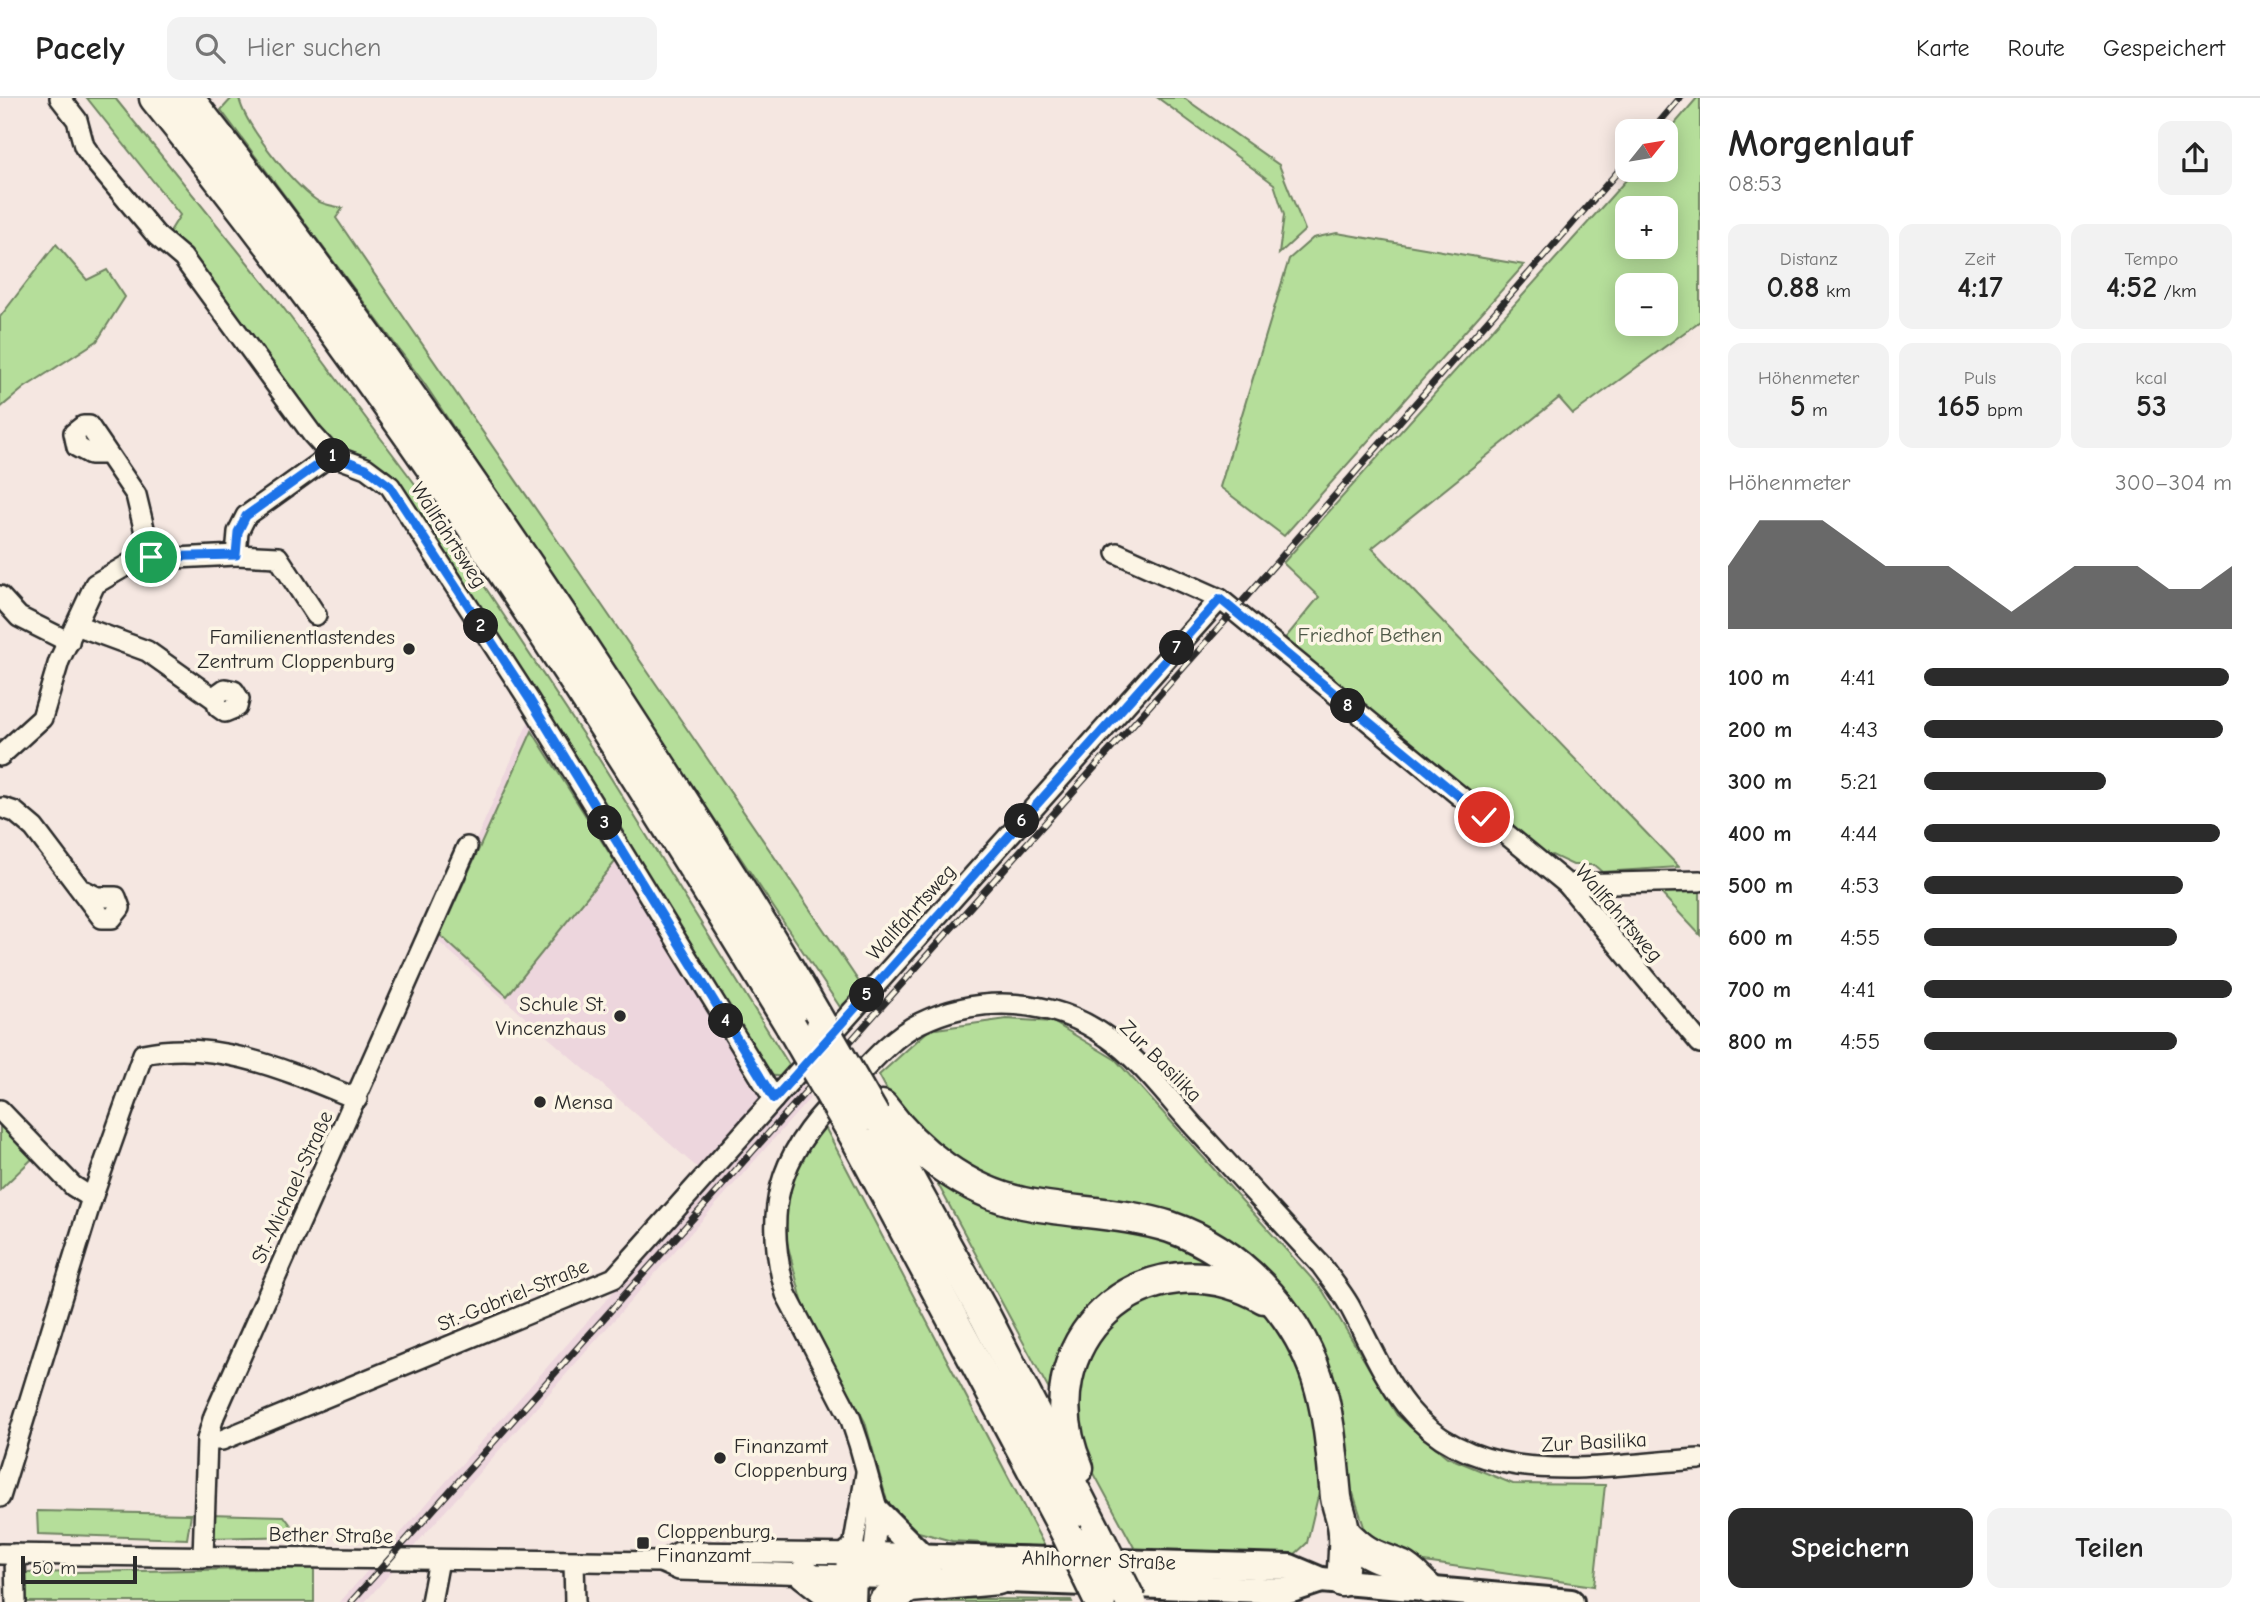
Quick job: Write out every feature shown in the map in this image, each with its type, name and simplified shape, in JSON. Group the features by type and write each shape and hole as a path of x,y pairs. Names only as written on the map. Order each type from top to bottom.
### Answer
{"highway":[{"path":"155,98 300,284 540,624 678,840 808,1020"},
{"path":"188,98 407,388 554,602 871,1120 985,1315 1099,1532"},
{"path":"871,1120 912,1142 947,1170 985,1190 1022,1203 1126,1217 1178,1231 1225,1254 1250,1273 1304,1347 1318,1378 1332,1442 1336,1501 1331,1581"},
{"path":"871,1120 1100,1602"},
{"path":"1131,1602 1099,1532 1066,1432 1065,1387 1072,1360 1096,1320 1122,1296 1141,1285 1190,1277 1231,1283 1276,1306"},
{"path":"1331,1581 1344,1532 1336,1501"},
{"path":"1344,1532 1364,1551 1381,1561 1403,1567 1427,1588"},
{"path":"805,1574 858,1581"},
{"path":"884,1602 910,1587 998,1580"}],"main road":[{"path":"878,1512 922,1555"},
{"name":"Ahlhorner Straße","path":"858,1581 922,1555 1290,1567 1331,1581 1571,1602"},
{"name":"Ahlhorner Straße","path":"858,1581 998,1580 1288,1591 1331,1581"}],"street":[{"path":"60,98 77,120 84,146 96,163 157,236 183,258 331,455 246,516 238,532 236,555"},
{"path":"106,454 136,495 151,557"},
{"name":"Wallfahrtsweg","path":"331,455 366,468 390,486 530,700 774,1099 1220,599 1567,884 1700,1043"},
{"path":"1117,553 1220,599"},
{"path":"0,755 42,718 95,584 136,560 151,557 236,555 278,557 316,614"},
{"path":"0,596 19,617 74,634 147,651 216,700"},
{"path":"1,809 15,812 34,828 85,891"},
{"name":"St.-Michael-Straße","path":"203,1557 208,1440 220,1404 467,847"},
{"path":"1567,884 1700,881"},
{"name":"Zur Basilika","path":"858,1581 878,1512 850,1417 786,1294 777,1244 779,1186 787,1162 803,1135 890,1046 918,1023 956,1009 986,1003 1028,1005 1056,1011 1107,1037 1321,1265 1347,1301 1407,1407 1450,1441 1491,1461 1526,1467 1564,1468 1700,1459"},
{"path":"0,1497 92,1198 143,1054 172,1048 242,1057 357,1099"},
{"name":"St.-Gabriel-Straße","path":"208,1440 222,1440 614,1278 774,1099"},
{"path":"0,1110 73,1186 92,1198"},
{"name":"Zur Basilika","path":"858,1581 866,1472"},
{"name":"Bether Straße","path":"661,1562 679,1552 858,1581"},
{"path":"7,1554 16,1602"},
{"name":"Bether Straße","path":"7,1554 661,1562 679,1570 805,1574"},
{"path":"431,1602 439,1560"},
{"path":"574,1563 575,1602"}],"shaded area":[{"name":"Schule St. Vincenzhaus","path":"530,718 765,1095 700,1170 433,937"},
{"path":"800,1080 810,1098 365,1602 340,1602"}],"green space":[{"path":"87,98 115,98 276,298 430,504 599,759 791,1068 784,1077 768,1075 386,473 326,437 169,233 180,215"},
{"path":"232,98 239,98 260,138 306,192 319,202 343,208 336,218 863,988 840,1007 424,383 221,110"},
{"path":"1158,98 1184,98 1279,165 1305,230 1279,254 1284,215 1274,184"},
{"name":"Friedhof Bethen","path":"1697,98 1700,98 1700,321 1573,414 1559,398 1372,548 1679,867 1602,872 1594,865 1573,865 1552,855 1547,857 1282,642 1319,597 1283,563 1624,182 1678,182 1678,120"},
{"path":"1337,233 1524,265 1284,536 1220,487 1289,259 1313,238"},
{"path":"56,244 87,280 107,270 125,297 97,341 24,388 0,408 0,317"},
{"path":"532,731 615,862 507,996 440,935"},
{"path":"1700,887 1700,935 1658,890"},
{"path":"1007,1019 1053,1022 1116,1060 1323,1291 1397,1415 1447,1457 1513,1484 1605,1485 1594,1586 1389,1557 1367,1536 1353,1493 1319,1492 1307,1543 1292,1557 1137,1553 879,1075 929,1030"},
{"path":"0,1124 33,1158 0,1190"},
{"path":"825,1127 1045,1547 952,1541 911,1530 888,1505 865,1422 805,1312 785,1235 789,1183 806,1148"},
{"path":"37,1511 191,1514 187,1539 38,1534"},
{"path":"209,1514 284,1516 299,1536 208,1538"},
{"path":"314,1568 314,1602 26,1602 23,1573"},
{"path":"916,1598 1071,1600 1072,1602 910,1602"}],"railway":[{"path":"1662,119 1680,98"},
{"path":"351,1602 1234,611 1615,175"}],"place":[{"name":"Familienentlastendes Zentrum Cloppenburg","path":"409,649"},
{"name":"Schule St. Vincenzhaus","path":"620,1016"},
{"name":"Mensa","path":"540,1102"},
{"name":"Finanzamt Cloppenburg","path":"720,1458"},
{"name":"Cloppenburg, Finanzamt","path":"643,1543"}],"route":[{"path":"151,557 236,555 238,532 246,516 331,455 366,468 390,486 530,700 774,1099 1220,599 1484,817"}]}
